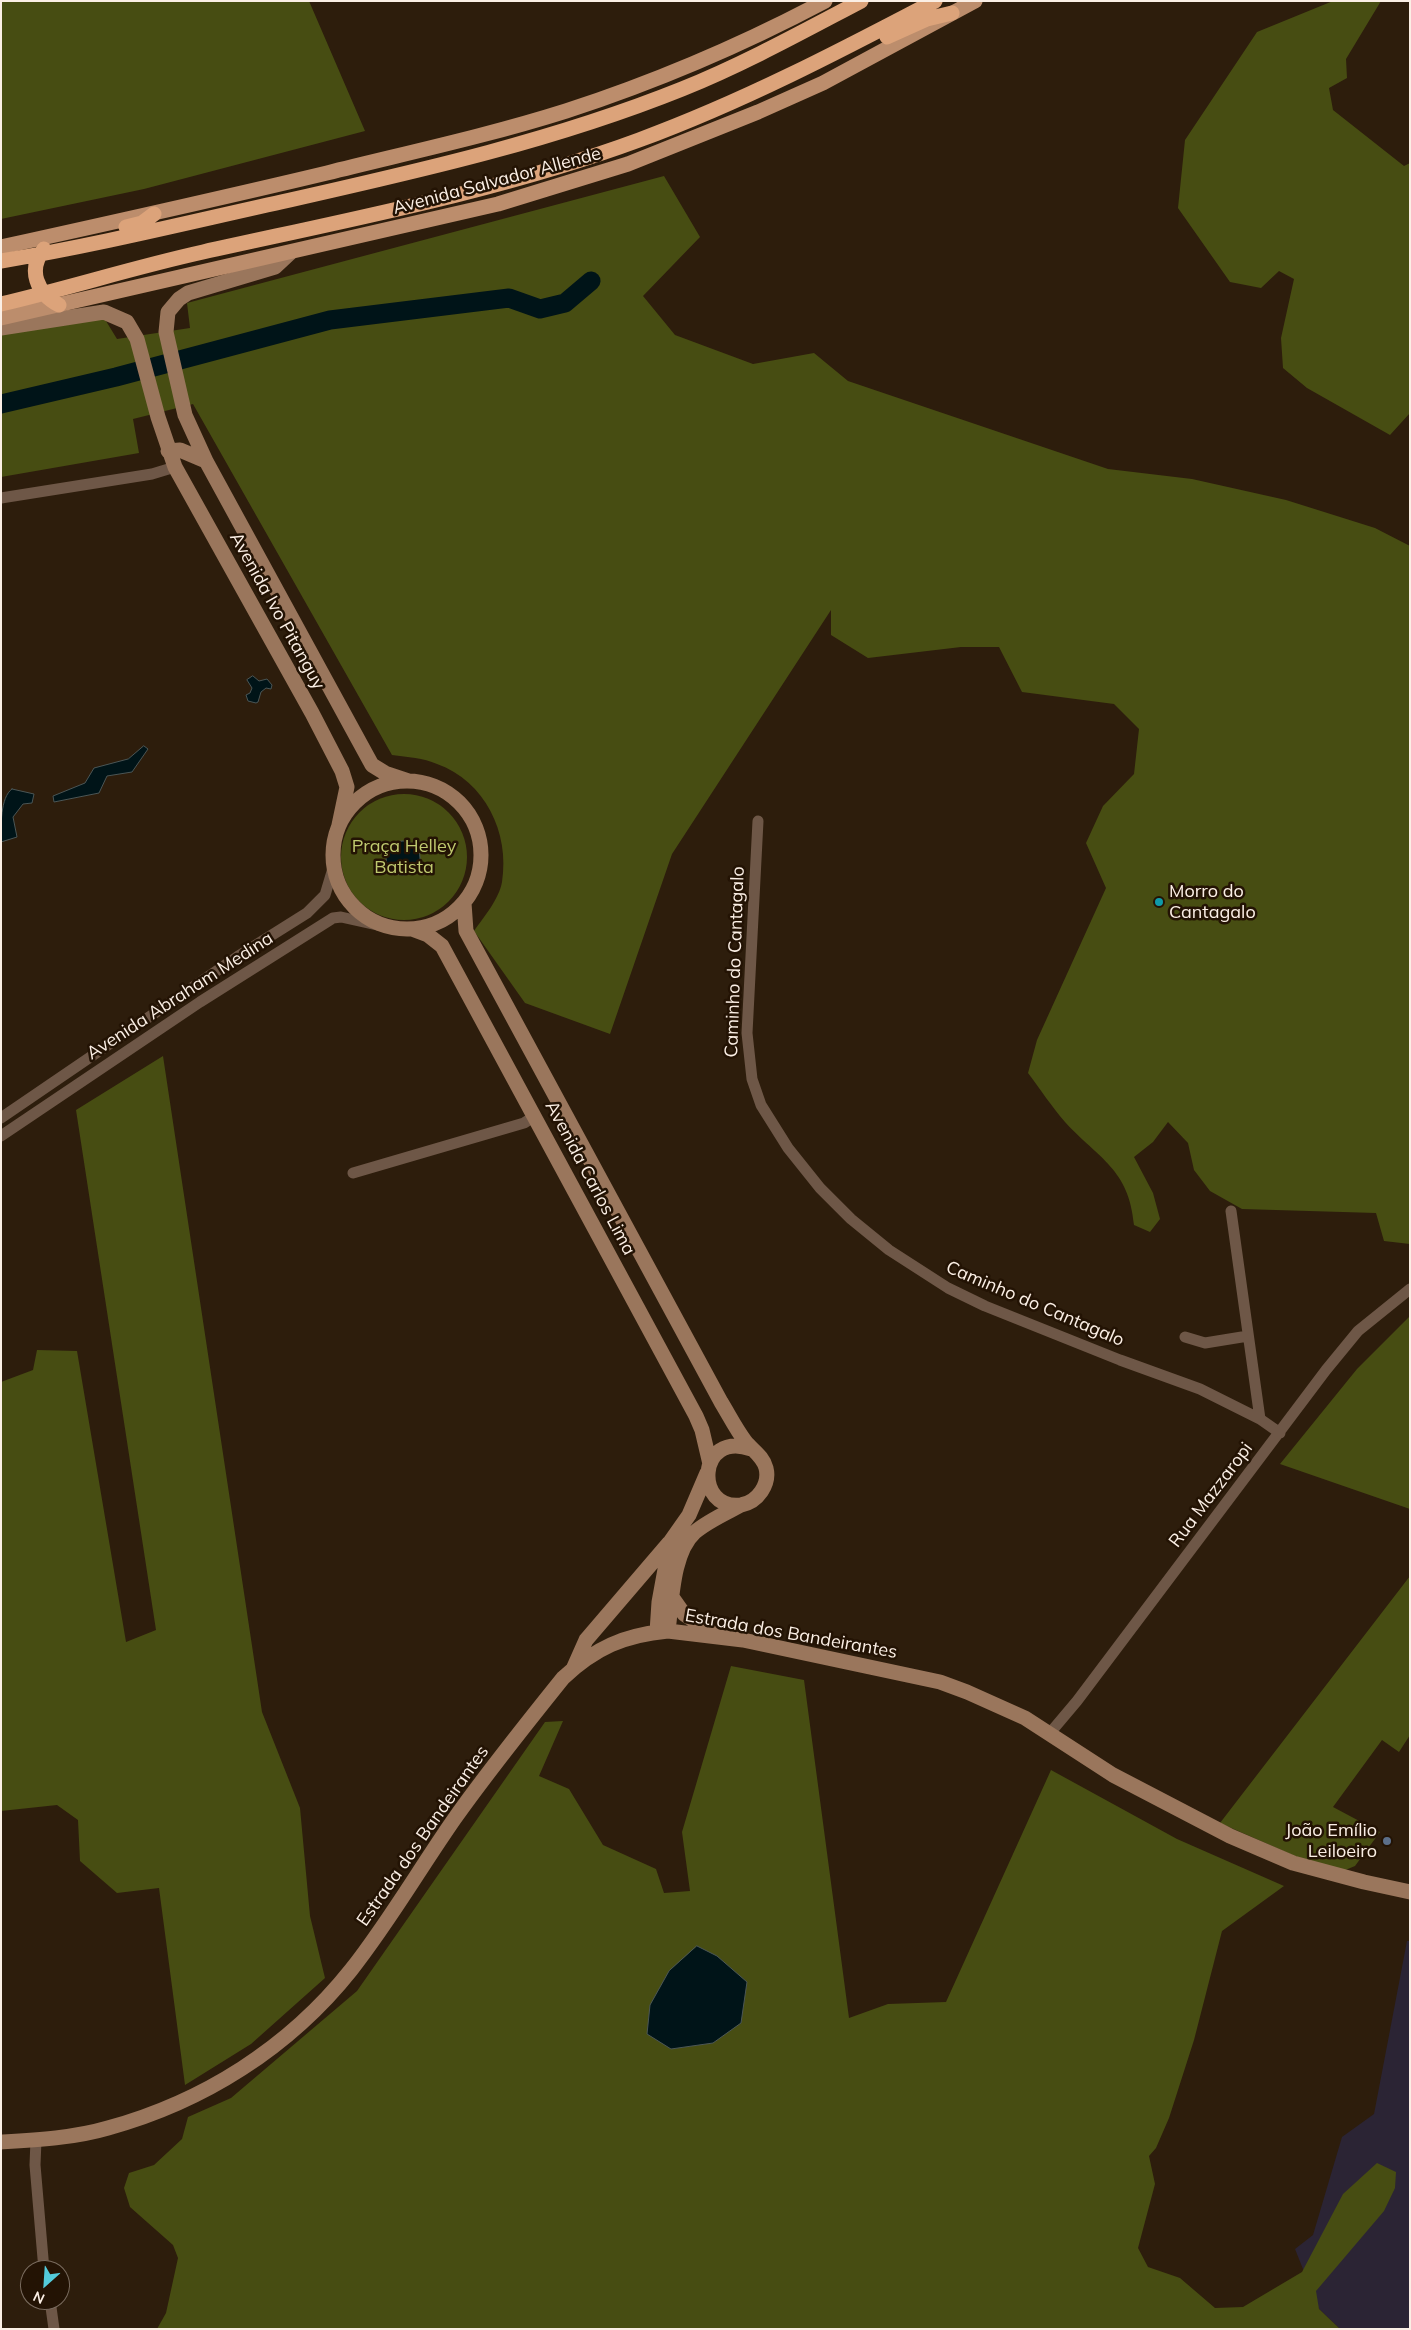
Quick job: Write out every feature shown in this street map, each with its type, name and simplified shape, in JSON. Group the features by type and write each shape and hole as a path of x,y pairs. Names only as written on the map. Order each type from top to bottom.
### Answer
{"highway":[{"path":"746,61 754,50 841,1"},
{"name":"Avenida Salvador Allende","path":"1,261 39,255 379,180 548,136 629,109 746,61 861,1"},
{"name":"Avenida Salvador Allende","path":"1,304 184,256 483,188 560,166 639,140 803,71 935,1"},
{"path":"803,71 813,71 926,19 952,14"},
{"path":"59,305 43,294 38,286 35,274 39,255 51,243 142,223 154,214"}],"main road":[{"path":"1,247 154,214 465,140 566,111 702,59 825,1"},
{"name":"Avenida Salvador Allende","path":"1,318 498,204 628,164 758,112 822,83 975,1"}],"street":[{"name":"Avenida Ivo Pitanguy","path":"290,253 275,267 188,293 172,305 168,312 165,328 185,414 206,462 372,765 378,770 409,781"},
{"name":"Avenida Ivo Pitanguy","path":"1,328 104,312 122,319 132,328 168,451 175,467 312,713 342,771 347,787 339,825"},
{"path":"168,451 180,450 206,462"},
{"path":"1,498 152,474 175,467"},
{"path":"409,781 429,785 448,794 464,808 475,825 480,845 480,866 475,885 464,903 449,916 432,925 412,929 386,927 365,916 352,905 343,892 334,865 334,842 339,825 348,810 374,789 388,784 409,781"},
{"name":"Caminho do Cantagalo","path":"758,821 747,1033 751,1071 761,1105 788,1148 820,1188 851,1219 888,1250 948,1288 985,1306 1120,1360 1200,1389 1260,1419 1280,1433"},
{"name":"Avenida Abraham Medina","path":"1,1118 237,958 307,913 325,895 334,865"},
{"name":"Avenida Carlos Lima","path":"464,903 466,931 721,1402 750,1448 762,1458 766,1468 767,1478 758,1496 701,1528 690,1537 680,1556 672,1597 662,1631"},
{"name":"Avenida Abraham Medina","path":"1,1136 200,1002 333,918 341,917 386,927"},
{"name":"Avenida Carlos Lima","path":"412,929 428,934 442,946 696,1416 702,1430 710,1487 715,1496 732,1504 741,1504"},
{"path":"353,1173 524,1123 535,1116"},
{"path":"1231,1211 1260,1419"},
{"name":"Rua Mazzaropi","path":"1050,1733 1077,1701 1358,1332 1410,1289"},
{"path":"1185,1337 1205,1343 1248,1336"},
{"path":"573,1669 586,1640 670,1542 689,1515 714,1456 726,1447 736,1445 750,1448"},
{"path":"662,1631 661,1594 670,1542"},
{"path":"672,1597 684,1614 718,1636"},
{"name":"Estrada dos Bandeirantes","path":"1,2142 36,2140 106,2129 146,2117 211,2087 251,2064 277,2045 317,2007 350,1971 455,1818 533,1715 573,1669 607,1645 629,1637 662,1631 718,1636 940,1682 996,1704 1050,1733 1113,1775 1203,1822 1264,1851 1293,1863 1326,1873 1410,1892"},
{"path":"36,2140 35,2164 43,2260"},
{"path":"51,2310 54,2329"}],"shaded area":[{"path":"253,676 259,681 267,679 272,685 271,689 266,688 261,692 256,703 248,701 246,695 250,693 252,688 247,680"},
{"path":"144,746 148,749 132,772 107,776 99,793 54,802 53,796 85,783 94,768 128,759"},
{"path":"12,789 34,794 32,803 23,804 13,817 17,837 1,842 3,805 8,793"},
{"path":"403,841 410,842 415,846 419,851 419,865 415,870 410,874 403,875 396,874 391,870 387,865 386,858 387,851 391,846 396,842"},
{"path":"1407,1941 1410,1941 1410,2329 1340,2329 1319,2309 1295,2249 1313,2235 1342,2137 1374,2114"},
{"path":"697,1946 717,1956 747,1982 741,2023 713,2043 671,2049 647,2034 650,2005 669,1971"}],"green space":[{"path":"1,1 309,1 365,131 144,189 1,219"},
{"path":"1333,1 1381,1 1346,59 1347,78 1329,88 1333,110 1404,166 1410,163 1410,413 1390,435 1307,388 1283,368 1281,338 1294,279 1279,271 1261,288 1230,282 1178,208 1185,140 1257,32"},
{"path":"664,176 700,237 643,296 675,335 753,364 814,353 848,381 1108,469 1192,479 1286,500 1375,528 1410,546 1410,1244 1384,1241 1376,1213 1242,1209 1210,1191 1194,1170 1188,1143 1168,1122 1153,1142 1134,1157 1153,1193 1160,1219 1150,1232 1134,1225 1126,1190 1119,1178 1110,1166 1065,1122 1028,1073 1037,1040 1106,888 1086,843 1103,806 1134,774 1139,729 1114,704 1022,692 999,647 961,647 868,658 831,635 831,610 672,854 610,1034 525,1003 474,931 494,901 502,882 502,845 498,828 490,811 481,796 469,783 454,772 426,760 392,755 193,404 133,419 139,453 1,477 1,334 93,315 106,321 117,339 190,328 187,303"},
{"name":"Praça Helley Batista","path":"404,794 428,799 449,812 462,833 467,857 462,881 449,902 428,915 404,920 380,915 359,902 346,881 341,857 346,833 359,812 380,799"},
{"path":"163,1056 262,1712 300,1808 310,1916 325,1978 251,2044 185,2085 159,1888 117,1893 80,1861 78,1820 57,1805 1,1811 1,1382 33,1370 37,1350 77,1351 126,1642 156,1630 76,1110"},
{"path":"1410,1316 1410,1509 1280,1464 1357,1369"},
{"path":"1410,1576 1410,1735 1399,1752 1382,1740 1333,1807 1380,1832 1355,1866 1343,1871 1304,1860 1220,1823"},
{"path":"731,1666 804,1680 849,2018 888,2004 946,2002 1051,1770 1177,1839 1284,1886 1222,1931 1194,2040 1169,2118 1156,2148 1149,2156 1155,2184 1138,2248 1148,2267 1180,2278 1215,2308 1243,2307 1302,2272 1343,2194 1377,2163 1396,2172 1395,2188 1384,2211 1316,2291 1319,2309 1340,2329 157,2329 166,2313 178,2258 173,2245 130,2207 124,2188 129,2173 154,2165 182,2139 188,2117 231,2098 357,1991 545,1722 563,1721 539,1776 569,1789 603,1845 656,1869 664,1893 690,1891 682,1832"}],"waterway":[{"path":"1,404 116,377 330,320 509,298 540,309 565,303 591,281"}],"place":[{"name":"Morro do Cantagalo","path":"1159,902"},
{"name":"João Emílio Leiloeiro","path":"1387,1841"}]}
